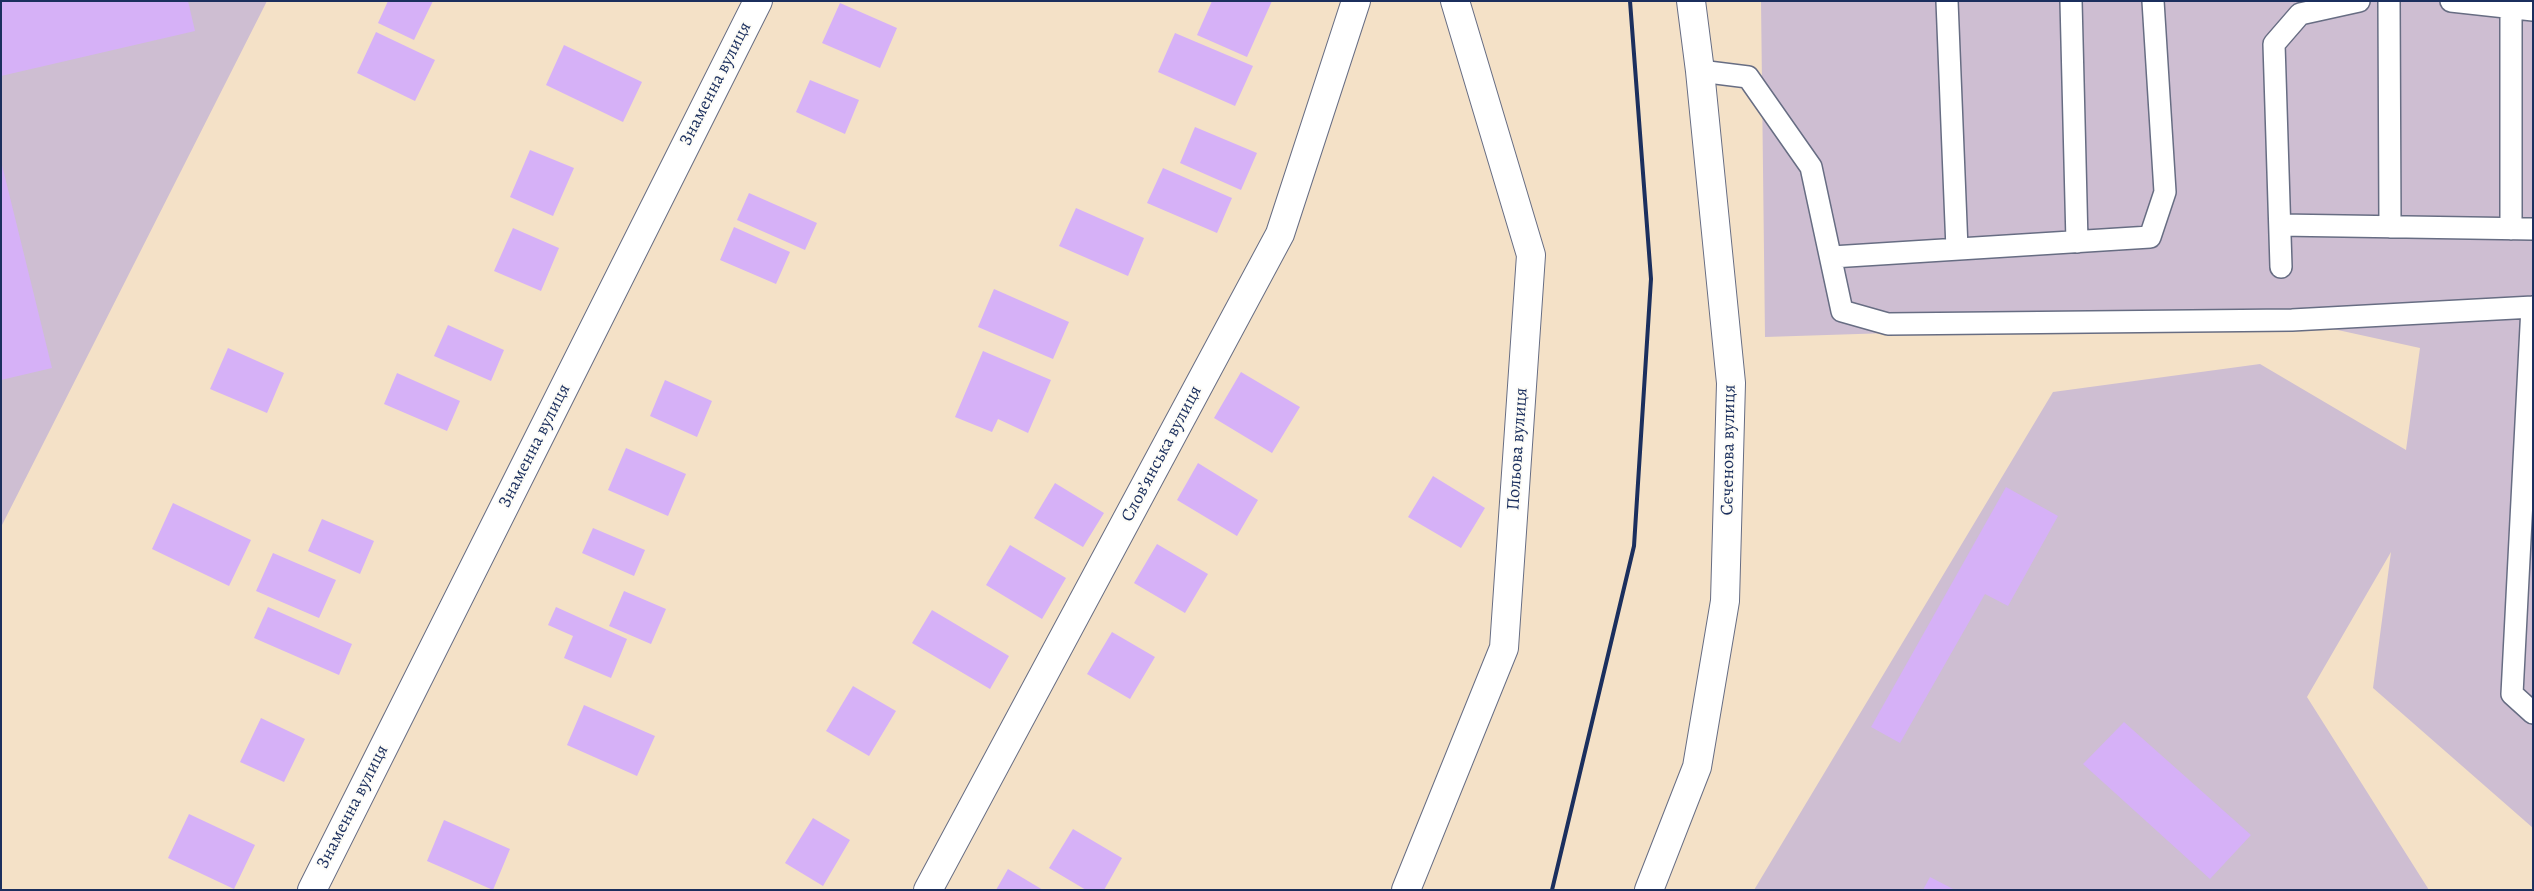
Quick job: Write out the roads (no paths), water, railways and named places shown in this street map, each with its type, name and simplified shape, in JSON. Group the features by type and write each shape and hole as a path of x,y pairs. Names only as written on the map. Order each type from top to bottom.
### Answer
{"street":[{"name":"Знаменна вулиця","path":"312,890 758,1"},
{"name":"Слов’янська вулиця","path":"928,890 1280,234 1356,1"},
{"name":"Польова вулиця","path":"1406,890 1504,648 1530,255 1454,1"},
{"name":"Сєченова вулиця","path":"1649,890 1697,767 1725,601 1731,383 1700,71 1691,1"}],"lane":[{"path":"1947,1 1957,249"},
{"path":"2071,1 2078,242"},
{"path":"1832,257 2150,237 2165,192 2153,1"},
{"path":"2281,267 2274,44 2300,14 2359,1"},
{"path":"2389,1 2390,227"},
{"path":"2451,1 2533,10"},
{"path":"2511,7 2511,228"},
{"path":"1700,71 1748,77 1811,167 1832,257 1842,311 1888,324 2292,320 2532,307 2512,694 2533,713"},
{"path":"2280,225 2533,229"}],"railway":[{"path":"1552,890 1634,546 1651,279 1630,1"}]}
